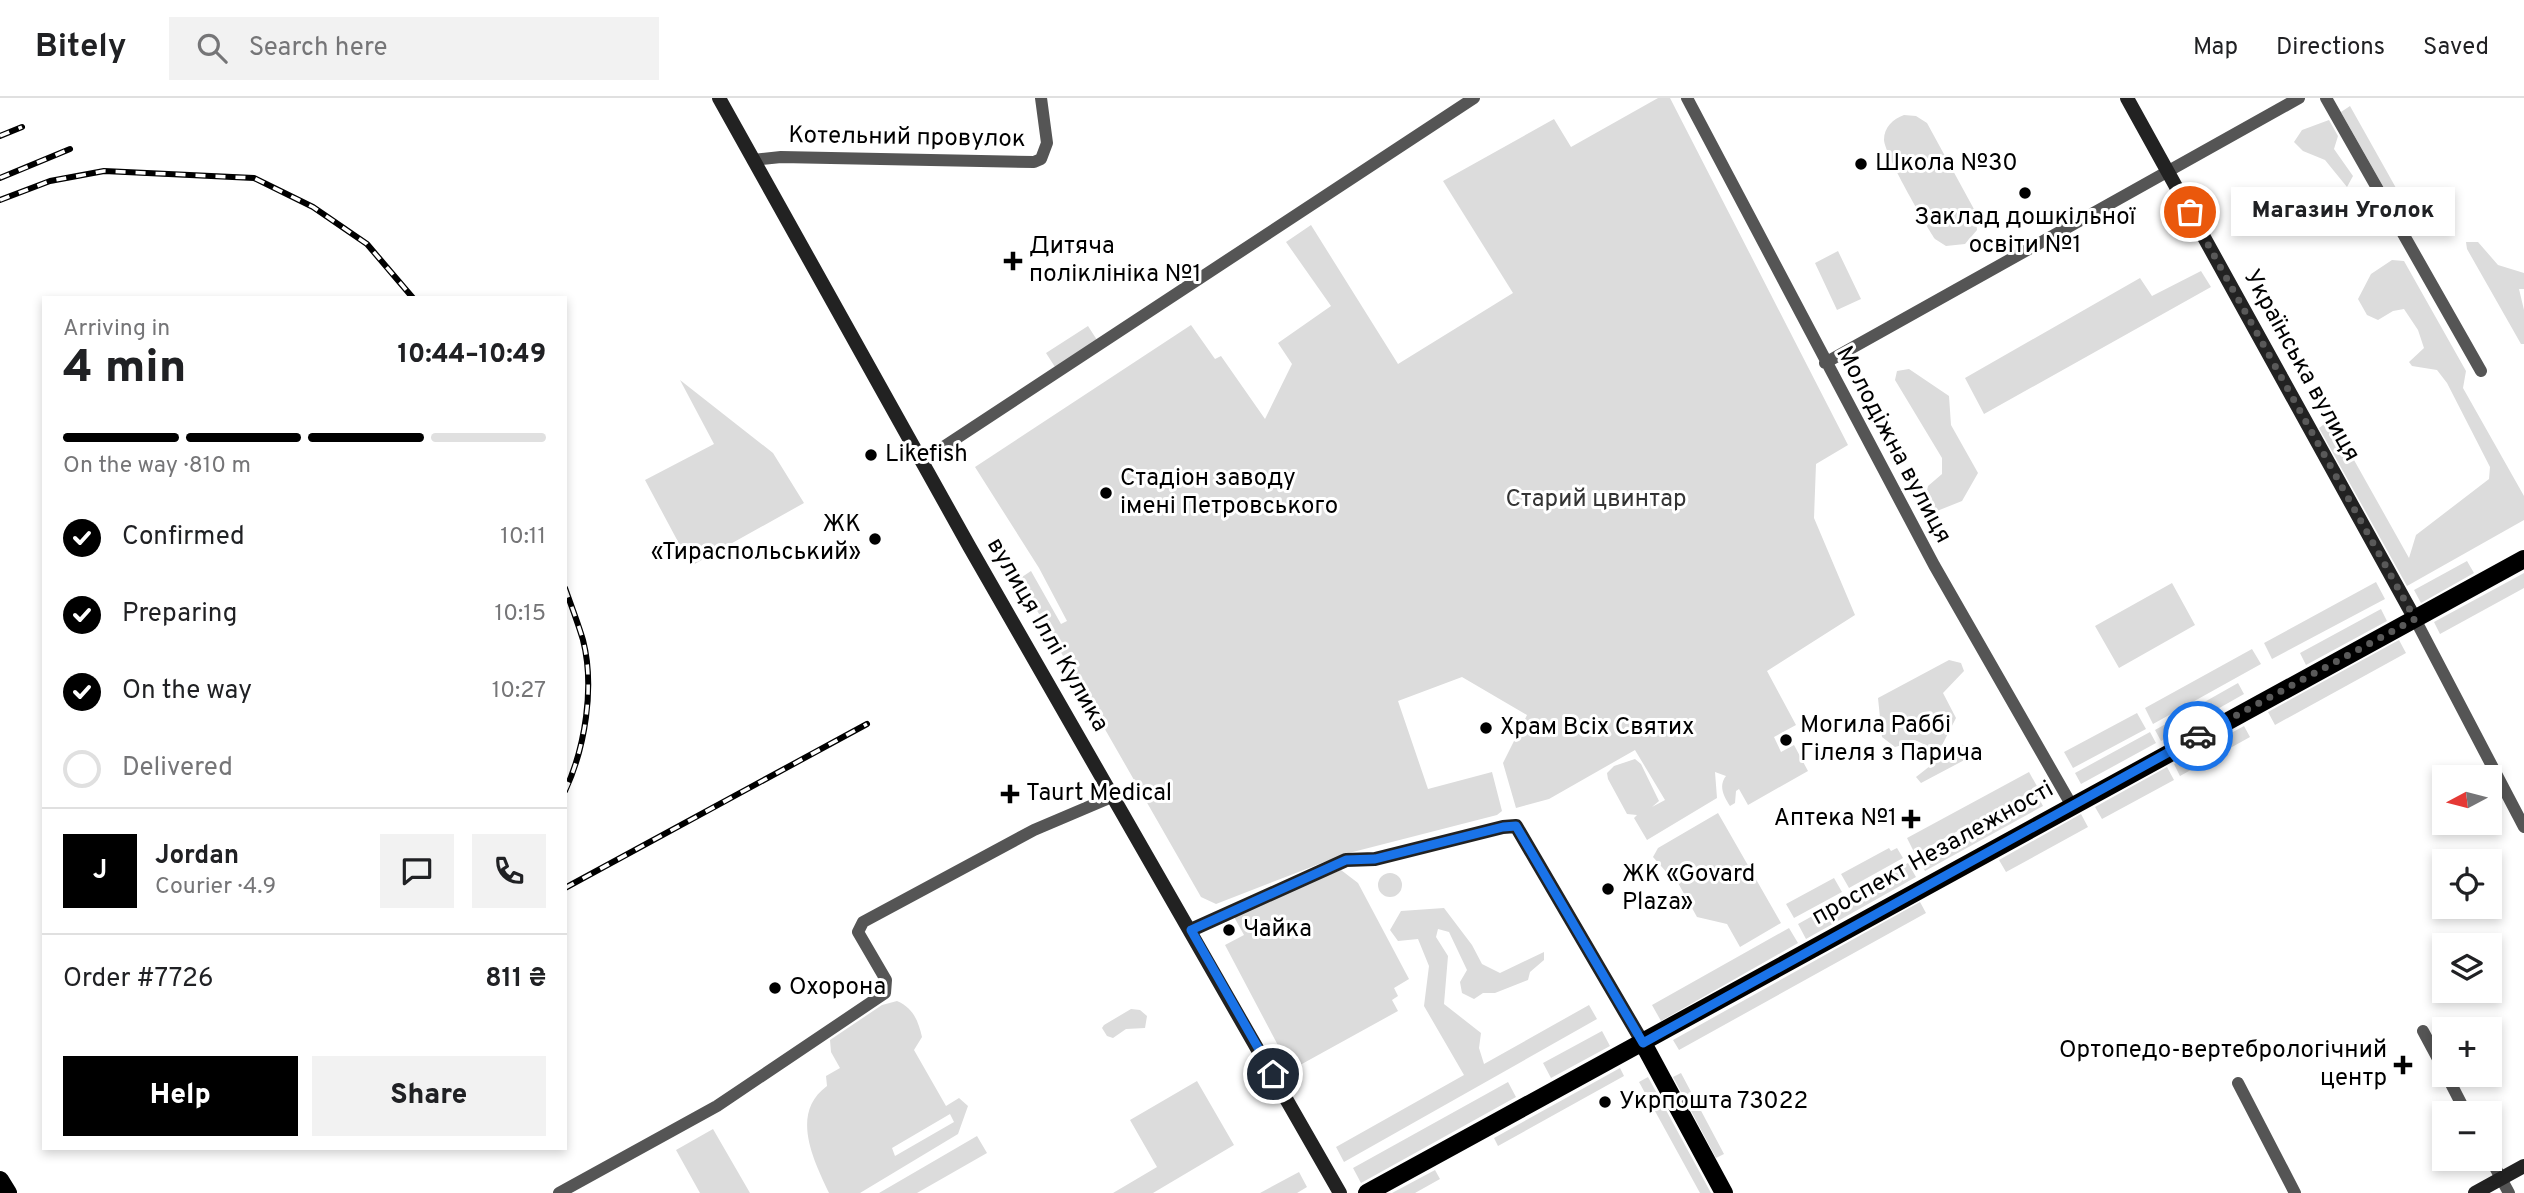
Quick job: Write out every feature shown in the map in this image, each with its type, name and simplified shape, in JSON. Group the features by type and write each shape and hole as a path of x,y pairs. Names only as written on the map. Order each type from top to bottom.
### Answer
{"main road":[{"name":"проспект Незалежності","path":"1367,1193 2524,559"},
{"path":"1643,1043 1724,1193"},
{"path":"0,1180 8,1193"}],"street":[{"name":"вулиця Іллі Кулика","path":"719,98 922,461 1340,1193"},
{"name":"Котельний провулок","path":"753,160 781,157 1024,163 1041,159 1047,143 1041,98"},
{"path":"922,461 1475,98"},
{"name":"Молодіжна вулиця","path":"1687,98 1934,565 2072,806"},
{"name":"Українська вулиця","path":"2127,98 2415,619"},
{"path":"1825,363 2299,98"},
{"path":"2326,98 2481,371"},
{"path":"2415,619 2524,827"},
{"path":"559,1193 717,1106 885,993 886,980 858,932 863,922 918,895 1009,842 1114,796"},
{"path":"1191,930 1346,860 1375,859 1516,826 1643,1043"},
{"path":"2423,1031 2432,1048"},
{"path":"2238,1083 2295,1193"},
{"path":"2475,1193 2524,1166"},
{"path":"2497,1171 2509,1193"}],"green space":[{"name":"Старий цвинтар","path":"1658,98 1670,98 1848,445 1816,464 1814,518 1855,615 1767,671 1796,725 1774,737 1781,752 1794,745 1808,771 1748,805 1739,789 1736,791 1735,803 1730,806 1722,788 1726,776 1715,772 1717,798 1647,840 1634,818 1637,815 1627,814 1607,773 1614,766 1635,759 1641,764 1659,801 1652,807 1665,800 1635,750 1549,799 1516,808 1503,763 1527,715 1462,677 1398,701 1428,789 1492,772 1502,811 1497,815 1345,854 1216,904 1201,897 1019,579 1031,571 1061,624 1067,621 1039,568 975,467 1191,325 1215,359 1221,356 1265,419 1292,364 1278,343 1331,306 1286,242 1311,225 1398,364 1513,293 1443,181 1554,119 1571,147"},
{"path":"2350,106 2405,204 2396,209 2341,112"},
{"path":"1904,115 1916,116 1927,123 1975,211 1977,230 1965,244 1946,246 1935,239 1891,160 1884,140 1887,127"},
{"path":"2329,120 2338,136 2334,149 2353,176 2347,187 2325,160 2303,151 2294,142 2302,130"},
{"path":"2466,242 2478,242 2498,265 2524,273 2524,289 2519,289 2524,310 2524,344 2521,344 2467,249"},
{"path":"1838,251 1861,299 1837,310 1815,263"},
{"path":"2392,260 2404,261 2466,371 2463,388 2524,496 2524,520 2407,586 2319,428 2331,419 2409,558 2416,535 2489,479 2490,467 2447,383 2437,370 2412,366 2409,362 2424,348 2418,330 2404,309 2393,311 2378,320 2367,315 2358,299 2371,274"},
{"path":"2201,271 2211,287 1984,414 1965,378 2140,278 2152,296"},
{"path":"1088,326 1097,340 1055,367 1046,353"},
{"path":"1909,369 1949,396 1951,425 1978,473 1962,501 1937,511 1925,500 1928,486 1942,474 1942,458 1895,380 1897,371"},
{"path":"680,380 773,453 804,503 691,566 645,480 714,444"},
{"path":"2467,561 2474,573 2421,603 2414,590"},
{"path":"2524,573 2524,588 2440,634 2434,622"},
{"path":"2376,582 2385,599 2272,659 2264,643"},
{"path":"2172,583 2195,625 2119,668 2095,626"},
{"path":"2381,609 2387,621 2306,665 2300,653"},
{"path":"2399,640 2406,653 2275,725 2268,712"},
{"path":"2252,649 2261,664 2153,724 2145,708"},
{"path":"1949,660 1961,663 1964,671 1943,693 1956,718 1941,747 1932,748 1917,741 1895,747 1882,737 1878,698"},
{"path":"2238,683 2244,694 2161,741 2155,730"},
{"path":"2137,713 2146,729 2073,768 2064,752"},
{"path":"2244,726 2250,737 2180,776 2174,764"},
{"path":"2150,732 2156,743 2081,784 2075,773"},
{"path":"1958,744 1969,746 1972,756 1921,783 1916,777"},
{"path":"2167,767 2174,780 2102,819 2095,807"},
{"path":"2029,772 2038,788 1915,854 1907,838"},
{"path":"2036,793 2043,806 1925,871 1918,858"},
{"path":"1718,813 1781,923 1740,947 1727,924 1697,917 1673,874 1669,875 1653,857 1658,848"},
{"path":"2081,814 2088,827 2006,872 1999,860"},
{"path":"1889,848 1891,851 1897,848 1903,858 1849,888 1841,874"},
{"path":"1908,863 1916,877 1806,939 1798,924"},
{"path":"1341,870 1358,883 1409,979 1394,988 1398,996 1392,1000 1398,1011 1291,1070 1225,945 1244,935 1233,915"},
{"path":"1390,873 1401,880 1402,885 1395,896 1390,897 1379,890 1378,885 1385,874"},
{"path":"1834,878 1842,892 1794,918 1786,904"},
{"path":"1920,902 1926,913 1679,1050 1673,1040"},
{"path":"1444,908 1472,945 1482,964 1500,973 1544,952 1544,960 1530,972 1528,980 1495,993 1483,993 1474,999 1462,993 1460,982 1467,970 1449,932 1438,929 1436,937 1448,956 1444,1004 1481,1033 1479,1048 1484,1064 1589,1005 1597,1019 1344,1162 1336,1147 1464,1075 1424,1006 1429,966 1418,939 1398,941 1390,930 1401,911"},
{"path":"1789,928 1798,943 1661,1021 1652,1005"},
{"path":"897,1001 911,1011 922,1037 914,1050 946,1106 959,1098 968,1106 958,1134 860,1193 829,1193 808,1137 809,1109 827,1086 826,1076 840,1068 831,1052 830,1040 882,1005","holes":["950,1114 954,1122 895,1156 892,1148"]},
{"path":"1131,1009 1140,1010 1147,1016 1145,1028 1126,1029 1113,1038 1107,1036 1102,1028 1104,1025"},
{"path":"1602,1031 1610,1046 1551,1078 1543,1063"},
{"path":"1620,1068 1624,1076 1498,1146 1494,1138"},
{"path":"1681,1073 1724,1154 1716,1158 1673,1077"},
{"path":"1648,1077 1711,1193 1700,1193 1639,1082"},
{"path":"1197,1081 1234,1145 1153,1193 1113,1193 1157,1167 1130,1120"},
{"path":"1508,1082 1516,1097 1361,1183 1353,1168"},
{"path":"713,1129 750,1193 700,1193 676,1150"},
{"path":"977,1136 987,1153 917,1193 879,1193"},
{"path":"1435,1170 1440,1179 1415,1193 1392,1193"},
{"path":"1299,1172 1307,1187 1297,1193 1260,1193"}],"railway":[{"path":"0,136 22,127"},
{"path":"0,178 70,149"},
{"path":"0,200 50,181 104,171 254,178 313,207 367,244 411,296"},
{"path":"567,594 583,640 588,677 583,737 567,786"},
{"path":"567,887 867,724"}],"way so far":[{"path":"2190,212 2415,619 2198,736"}],"place":[{"name":"Школа №30","path":"1861,164"},
{"name":"Заклад дошкільної освіти №1","path":"2025,193"},
{"name":"Магазин Уголок","path":"2190,212"},
{"name":"Дитяча поліклініка №1","path":"1013,261"},
{"name":"Likefish","path":"871,455"},
{"name":"Стадіон заводу імені Петровського","path":"1106,493"},
{"name":"ЖК «Тираспольський»","path":"875,539"},
{"name":"Храм Всіх Святих","path":"1486,728"},
{"name":"Могила Раббі Гілеля з Парича","path":"1786,740"},
{"name":"Taurt Medical","path":"1010,794"},
{"name":"Аптека №1","path":"1911,819"},
{"name":"ЖК «Govard Plaza»","path":"1608,889"},
{"name":"Чайка","path":"1229,930"},
{"name":"Охорона","path":"775,988"},
{"name":"Ортопедо-вертебрологічний центр","path":"2403,1065"},
{"name":"Укрпошта 73022","path":"1605,1102"}],"route":[{"path":"1273,1074 1191,930 1205,921 1336,863 1375,859 1516,826 1643,1043 2198,736"}]}
